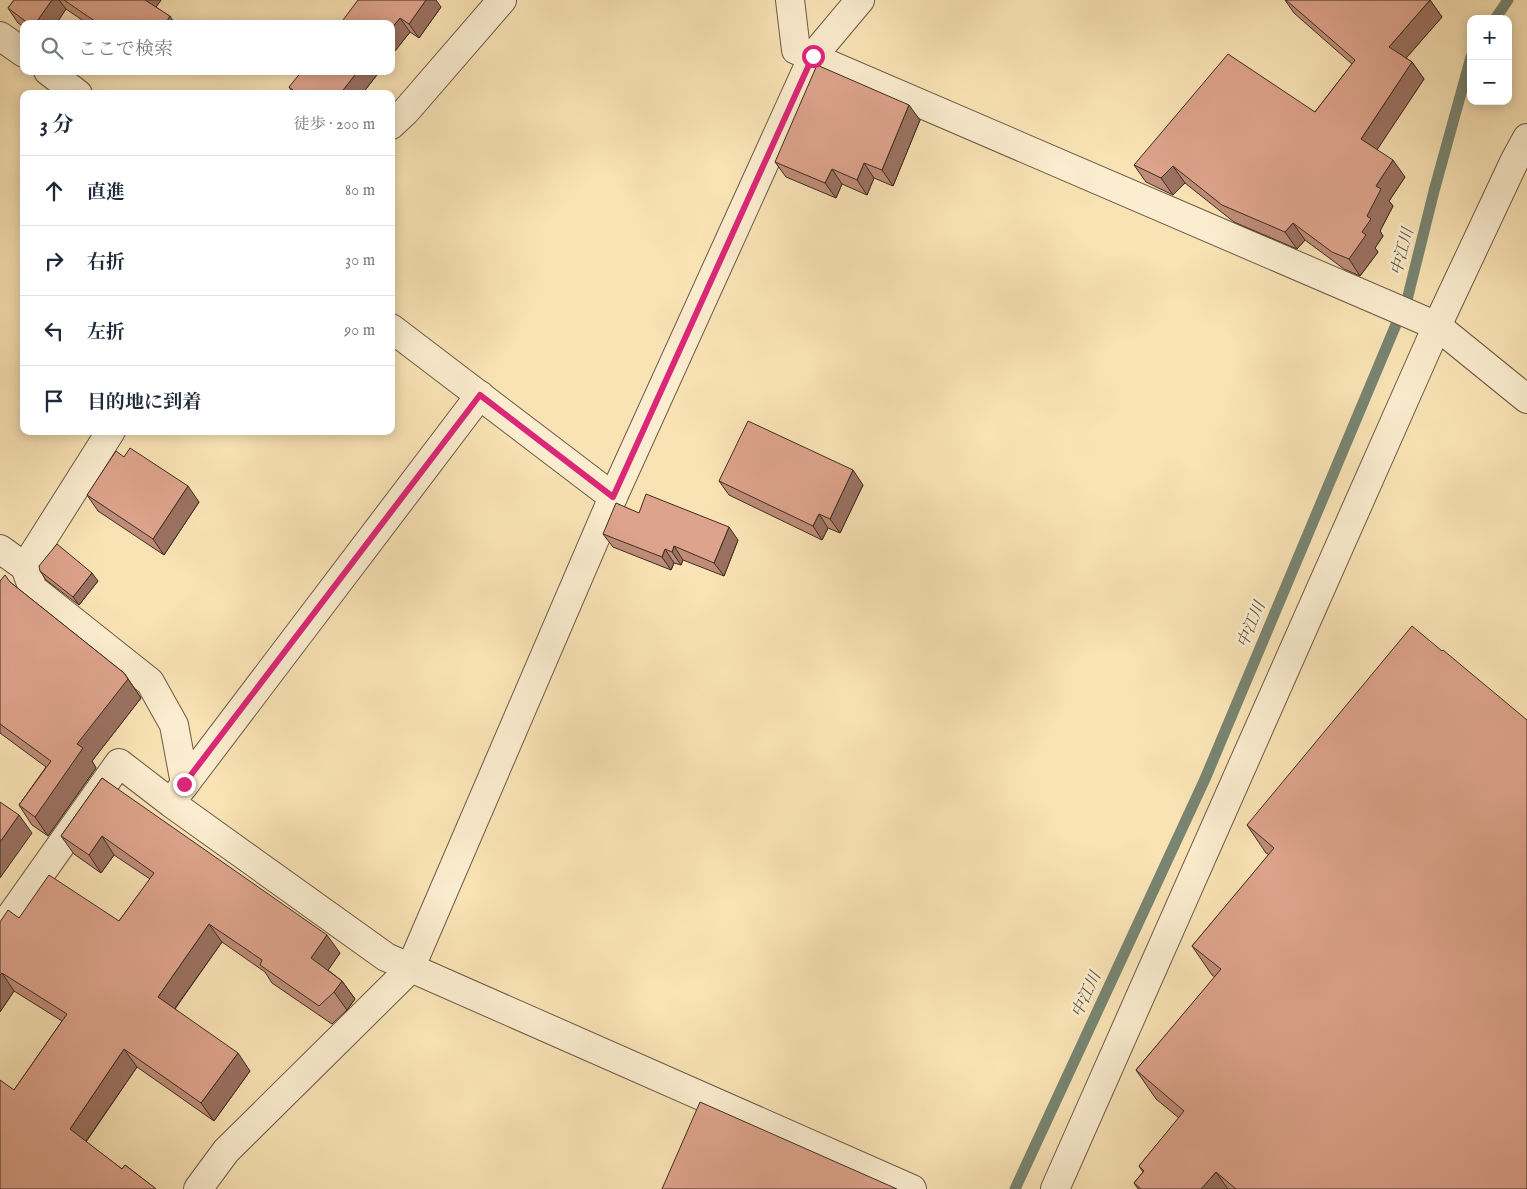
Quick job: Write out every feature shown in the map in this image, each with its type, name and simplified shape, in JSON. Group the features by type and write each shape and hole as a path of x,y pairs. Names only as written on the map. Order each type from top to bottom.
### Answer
{"street":[{"path":"395,122 502,0"},
{"path":"790,0 796,50 1431,323 1527,399"},
{"path":"198,1189 226,1151 410,969 613,497 813,56 860,0"},
{"path":"0,36 20,50"},
{"path":"53,75 73,90"},
{"path":"1055,1189 1431,323 1527,138"},
{"path":"395,331 613,497"},
{"path":"178,794 480,395"},
{"path":"25,568 108,435"},
{"path":"0,549 25,568 33,589 150,682 174,726 178,794"},
{"path":"0,931 119,763 178,794 386,957 912,1189"}],"building":[{"path":"14,0 52,0 38,20 24,20 8,8"},
{"path":"64,0 145,0 170,16 168,20 93,20"},
{"path":"358,0 426,0 409,24 400,18 395,24 395,20 343,20"},
{"path":"1286,0 1430,0 1389,47 1412,62 1361,139 1393,160 1376,186 1381,189 1367,216 1371,219 1362,232 1366,235 1349,259 1332,252 1293,223 1285,232 1222,205 1173,166 1161,178 1134,165 1228,54 1315,112 1355,60"},
{"path":"817,65 909,105 882,170 864,163 857,180 832,169 825,183 775,162"},
{"path":"299,75 355,75 343,90 293,90 289,87"},
{"path":"748,421 853,470 830,519 819,514 813,526 719,481"},
{"path":"130,448 188,486 153,539 87,495 116,451 124,457"},
{"path":"646,494 729,527 714,563 674,546 672,552 665,549 662,557 603,534 616,503 639,513"},
{"path":"57,544 92,573 73,597 40,571 39,566"},
{"path":"5,575 10,582 124,673 128,679 77,744 83,748 35,817 19,805 51,761 0,724 0,581"},
{"path":"1412,626 1527,720 1527,1189 1236,1189 1216,1172 1201,1189 1141,1189 1134,1183 1144,1171 1139,1166 1184,1111 1136,1070 1221,969 1192,946 1274,848 1247,825"},
{"path":"102,778 327,935 311,958 342,981 334,992 319,1006 260,965 262,960 209,924 158,997 238,1053 201,1103 124,1049 70,1129 122,1169 125,1165 155,1189 0,1189 0,1080 14,1090 67,1014 2,973 0,975 0,922 8,910 19,918 49,875 119,921 154,873 102,836 89,855 61,836"},
{"path":"0,802 19,815 0,842"},
{"path":"700,1102 897,1189 662,1189"}],"waterway":[{"name":"中江川","path":"1498,15 1508,0"},
{"name":"中江川","path":"1015,1189 1205,779 1408,296 1434,191 1470,60"}],"route":[{"path":"184,784 480,395 613,497 813,56"}]}
